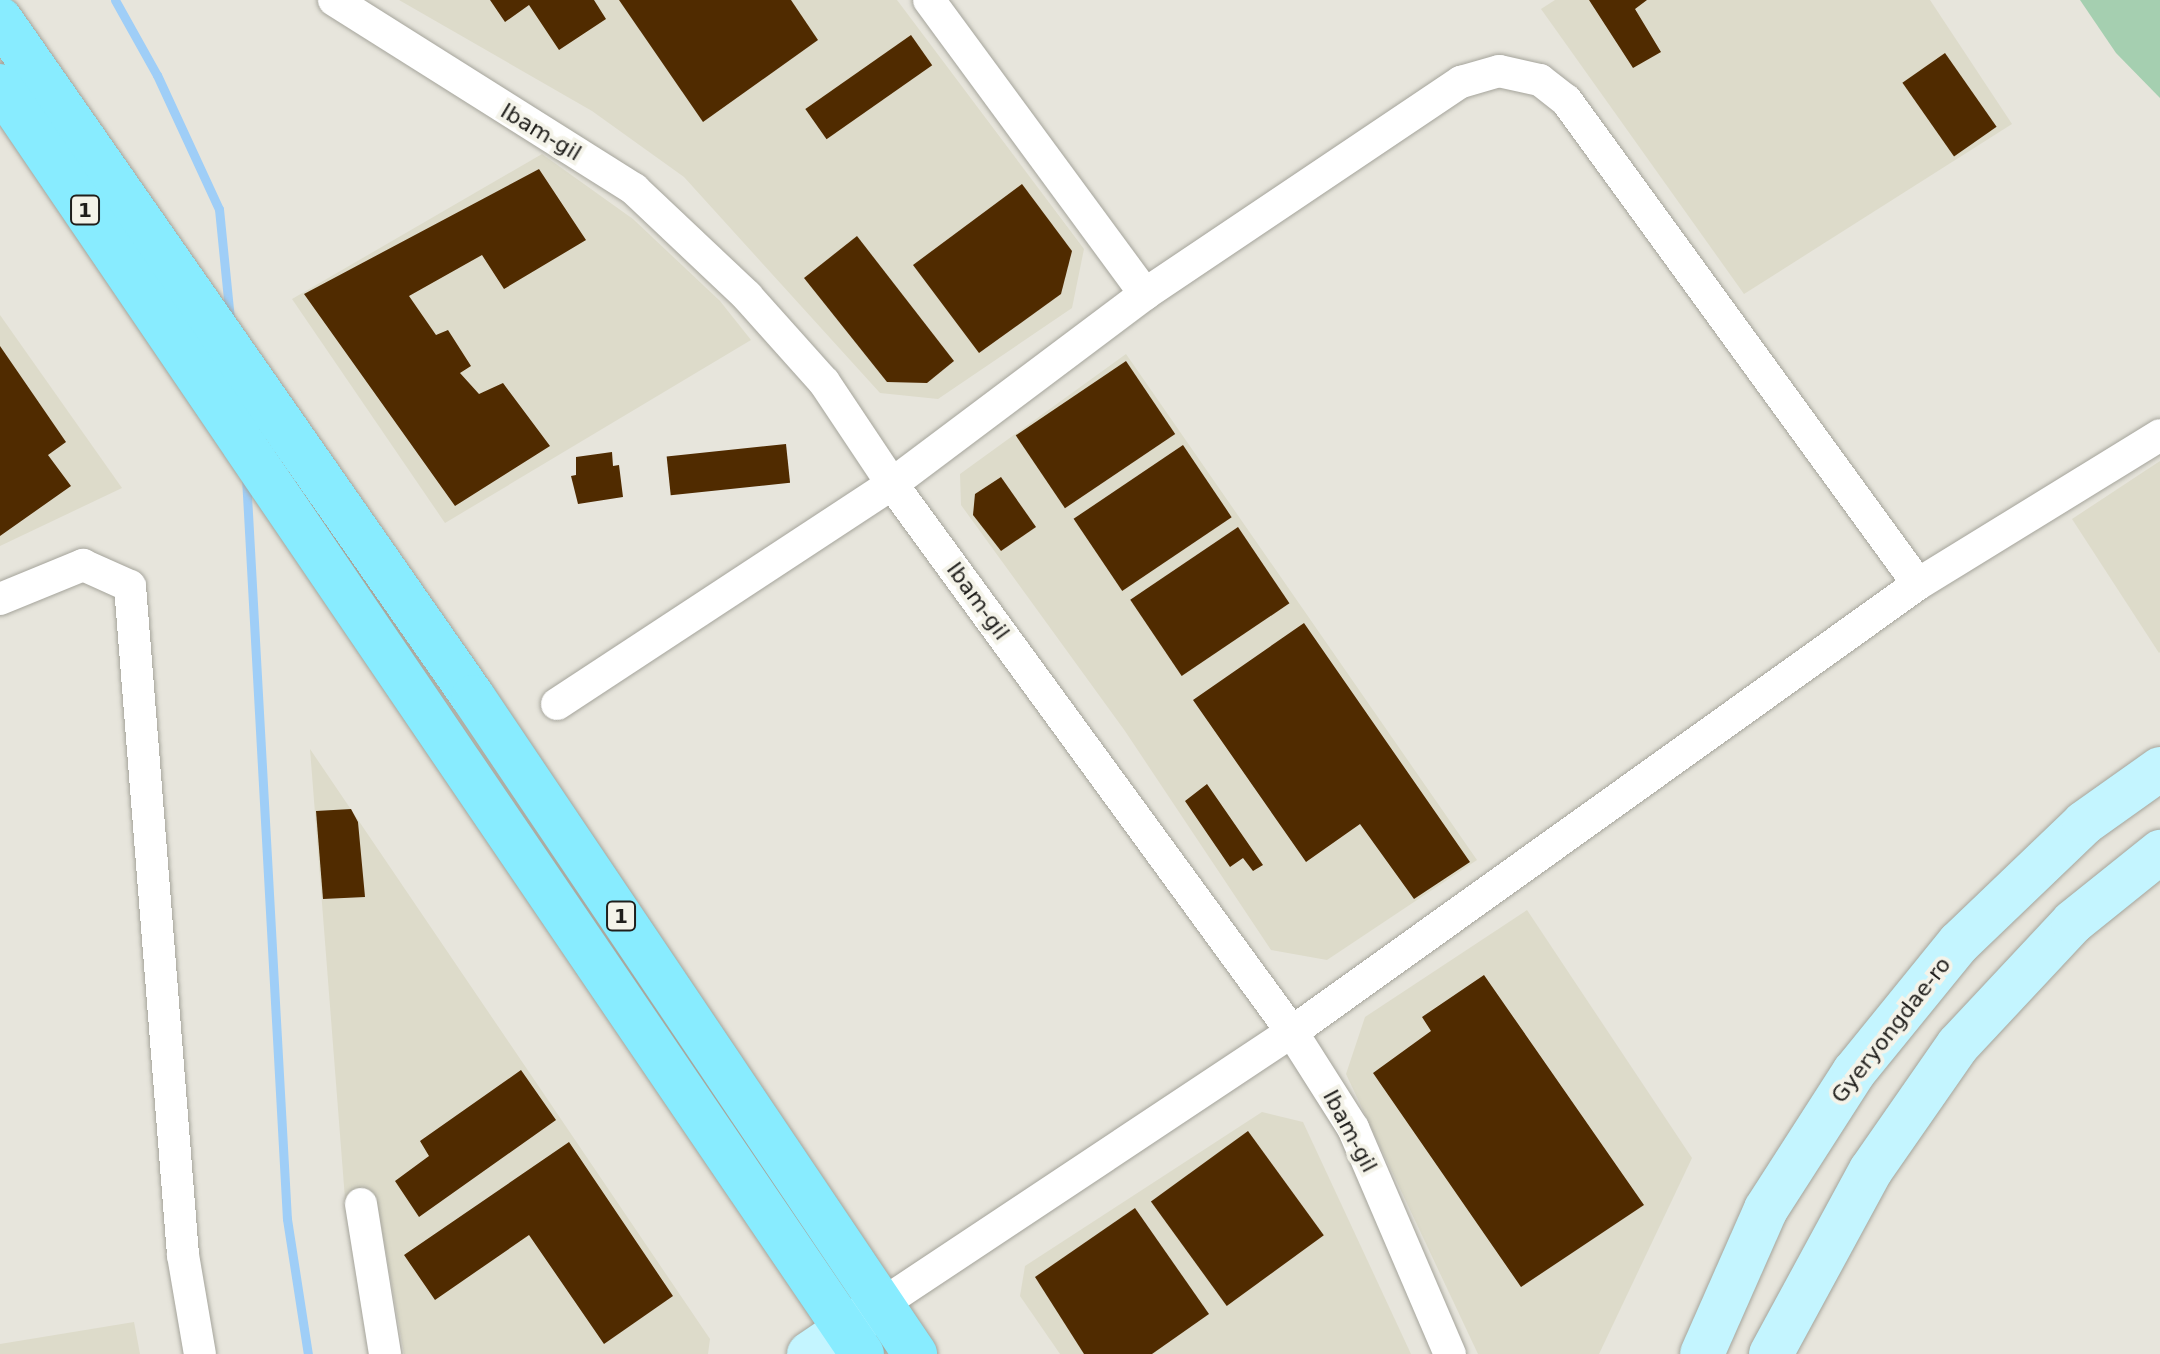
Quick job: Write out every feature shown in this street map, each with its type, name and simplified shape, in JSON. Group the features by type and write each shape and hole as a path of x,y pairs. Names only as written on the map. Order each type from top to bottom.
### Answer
{"main road":[{"name":"1","path":"0,19 323,482 915,1354"},
{"name":"1","path":"0,86 854,1341"},
{"name":"Gyeryongdae-ro","path":"1702,1354 1766,1209 1854,1072 1959,943 2084,823 2160,769"},
{"path":"1771,1354 1871,1170 1958,1045 2073,922 2160,852"},
{"path":"809,1354 854,1341 882,1304"}],"street":[{"name":"Ibam-gil","path":"334,0 634,189 747,296 824,382 892,484 1292,1032 1353,1128 1450,1354"},
{"path":"929,0 1145,294"},
{"path":"557,704 892,484 1145,294 1461,82 1499,71 1540,80 1566,100 1918,584"},
{"path":"882,1304 1292,1032 1918,584 2160,435"},
{"path":"0,599 83,565 130,586 183,1255 200,1354"},
{"path":"361,1204 385,1354"}],"shaded area":[{"path":"399,0 897,0 1084,249 1072,308 938,399 880,393 684,177 592,111"},
{"path":"1555,0 1930,0 2012,124 1744,294 1541,9"},
{"path":"542,154 633,219 720,301 751,340 445,523 292,299"},
{"path":"0,315 122,488 0,546"},
{"path":"1126,354 1477,860 1327,960 1271,950 1125,731 961,505 960,474"},
{"path":"2160,461 2160,652 2159,653 2072,519"},
{"path":"310,749 710,1339 708,1354 404,1354 376,1196 345,1199"},
{"path":"1527,910 1692,1158 1599,1354 1478,1354 1346,1074 1365,1017"},
{"path":"1262,1112 1303,1122 1411,1354 1060,1354 1020,1296 1025,1266"},
{"path":"134,1322 140,1354 0,1354 0,1344"}],"green space":[{"path":"2080,0 2160,0 2160,98 2116,53"}],"building":[{"path":"490,0 594,0 606,19 559,50 529,5 505,22"},
{"path":"619,0 791,0 818,40 703,122"},
{"path":"1589,0 1647,0 1635,9 1661,52 1633,68"},
{"path":"911,35 932,65 827,139 805,109"},
{"path":"1945,53 1997,127 1954,157 1902,83"},
{"path":"539,169 586,240 504,289 482,255 409,296 436,335 448,330 471,366 460,373 479,394 503,383 550,446 455,506 304,294"},
{"path":"1022,184 1072,251 1061,294 979,353 913,265"},
{"path":"857,236 954,361 927,383 887,382 804,278"},
{"path":"0,346 66,442 48,455 71,486 0,536"},
{"path":"1126,361 1175,434 1065,508 1016,435"},
{"path":"786,444 790,483 671,495 667,457"},
{"path":"1183,445 1232,517 1122,591 1074,519"},
{"path":"612,452 613,466 619,465 623,497 578,504 571,476 576,475 576,457"},
{"path":"1001,477 1036,527 1001,551 973,515 975,494"},
{"path":"1238,527 1289,603 1182,676 1130,600"},
{"path":"1304,623 1470,862 1414,899 1360,824 1306,862 1193,700"},
{"path":"1207,784 1263,865 1253,871 1243,858 1230,867 1185,801"},
{"path":"351,809 358,822 365,897 323,899 316,811"},
{"path":"1484,975 1644,1205 1521,1287 1373,1073 1431,1031 1422,1017"},
{"path":"521,1070 556,1120 419,1217 395,1181 429,1156 420,1141"},
{"path":"1248,1131 1324,1235 1227,1306 1151,1202"},
{"path":"569,1142 673,1296 604,1344 529,1235 435,1300 404,1255"},
{"path":"1135,1208 1209,1314 1152,1354 1084,1354 1035,1277"}],"waterway":[{"path":"115,0 157,75 219,209 230,319"},
{"path":"246,477 287,1219 308,1354"}]}
